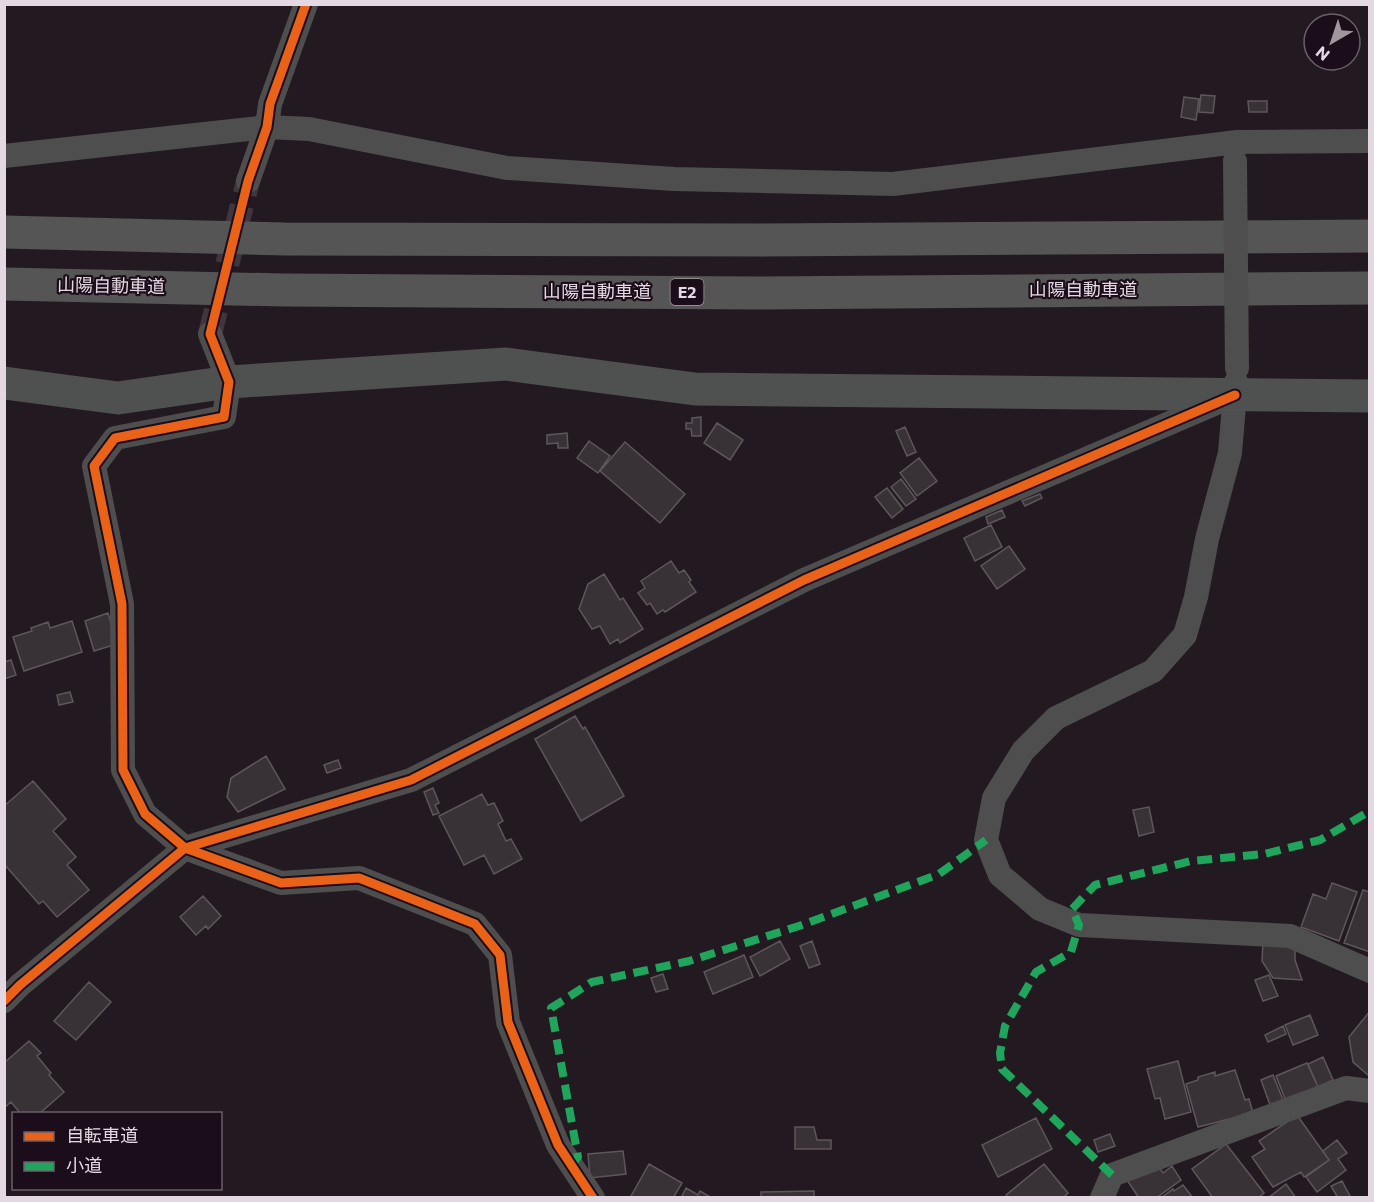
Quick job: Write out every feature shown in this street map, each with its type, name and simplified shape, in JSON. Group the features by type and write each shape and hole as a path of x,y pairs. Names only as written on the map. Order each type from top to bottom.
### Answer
{"highway":[{"path":"4,232 320,239 761,240 1370,236"},
{"name":"山陽自動車道","path":"4,284 296,290 758,293 1370,288"}],"street":[{"path":"248,181 267,127 270,104 306,4"},
{"path":"4,156 267,127 309,129 507,168 674,180 882,183 1370,141"},
{"path":"1236,151 1236,381 1230,453 1185,635 1153,671 1056,718 1023,751 994,798 986,840 1000,875 1040,909 1079,925 1290,936 1370,971"},
{"path":"210,334 229,382 224,417 115,438 94,465 122,604 123,770 145,814 185,848 281,883 359,878 475,924 500,955 508,1022 558,1145 593,1197"},
{"path":"4,383 118,398 229,382 506,364 695,389 1236,381 1370,396"},
{"path":"4,1001 20,985 185,848 411,780 804,580 1236,381"},
{"path":"1102,1197 1112,1175 1347,1088 1370,1091"}],"building":[{"path":"1201,95 1215,96 1213,113 1199,112"},
{"path":"1184,97 1199,99 1196,120 1181,117"},
{"path":"1248,101 1267,101 1267,112 1249,112"},
{"path":"701,417 701,436 692,436 691,429 686,429 686,423 692,423 692,418"},
{"path":"717,423 743,440 730,460 704,443"},
{"path":"905,427 916,452 907,456 896,431"},
{"path":"567,433 568,448 558,448 558,443 547,444 547,435"},
{"path":"589,441 610,456 598,473 577,458"},
{"path":"625,442 685,494 660,523 600,471"},
{"path":"919,458 937,481 917,496 900,473"},
{"path":"901,479 916,499 906,506 891,487"},
{"path":"887,488 903,509 892,518 875,497"},
{"path":"1040,494 1042,498 1025,506 1022,501"},
{"path":"1002,510 1005,517 988,524 986,517"},
{"path":"991,525 1002,547 975,561 964,538"},
{"path":"1009,546 1025,569 997,589 981,566"},
{"path":"671,561 679,573 684,570 696,592 665,612 663,610 657,614 650,603 647,605 638,593 645,588 641,581"},
{"path":"604,574 620,600 623,598 643,629 620,643 618,639 610,644 600,626 592,629 579,609 588,584"},
{"path":"108,613 117,644 94,651 85,621"},
{"path":"72,621 82,652 24,671 13,637 32,631 31,628 48,622 50,628"},
{"path":"11,660 16,675 4,679 4,662"},
{"path":"70,692 73,702 59,705 57,695"},
{"path":"575,716 583,729 585,727 624,796 581,821 535,739"},
{"path":"266,756 285,789 238,812 227,797 231,778"},
{"path":"338,760 341,768 327,773 324,765"},
{"path":"33,781 66,819 53,831 76,857 67,865 89,890 57,917 43,901 39,904 4,864 4,806"},
{"path":"433,788 439,803 435,805 439,813 433,815 424,792"},
{"path":"482,794 488,805 494,803 503,821 498,824 506,841 511,839 522,859 494,874 484,855 464,865 439,816"},
{"path":"1149,807 1154,832 1139,836 1133,810"},
{"path":"1332,883 1357,892 1339,941 1301,927 1313,894 1326,899"},
{"path":"1363,890 1370,892 1370,952 1344,943"},
{"path":"203,896 221,916 208,929 206,926 196,935 180,917"},
{"path":"780,941 790,959 760,976 750,957"},
{"path":"812,941 820,964 809,968 800,946"},
{"path":"1263,941 1295,944 1295,960 1302,980 1273,978 1262,961"},
{"path":"744,955 753,977 713,994 704,972"},
{"path":"663,974 668,989 656,992 651,978"},
{"path":"1269,975 1278,996 1263,1001 1255,980"},
{"path":"89,982 111,1002 76,1040 54,1021"},
{"path":"1370,1011 1370,1073 1368,1075 1353,1062 1349,1037"},
{"path":"1310,1015 1318,1035 1293,1045 1285,1025"},
{"path":"1283,1026 1286,1034 1268,1042 1265,1035"},
{"path":"29,1041 41,1053 37,1056 51,1073 49,1075 64,1092 41,1112 19,1112 11,1102 4,1108 4,1063"},
{"path":"1323,1057 1333,1080 1318,1087 1308,1064"},
{"path":"1178,1061 1191,1112 1165,1119 1160,1098 1155,1099 1147,1069"},
{"path":"1307,1063 1318,1087 1286,1101 1276,1076"},
{"path":"1235,1070 1245,1100 1249,1099 1253,1113 1198,1127 1186,1084 1198,1080 1198,1077 1215,1072 1215,1076"},
{"path":"1273,1075 1283,1100 1270,1105 1261,1080"},
{"path":"1297,1115 1329,1160 1304,1177 1301,1172 1273,1187 1252,1157 1265,1149 1259,1141"},
{"path":"1036,1118 1052,1149 998,1177 982,1145"},
{"path":"795,1127 814,1127 817,1140 831,1140 831,1149 795,1149"},
{"path":"1110,1134 1115,1146 1098,1152 1094,1140"},
{"path":"1337,1140 1347,1153 1338,1159 1346,1170 1317,1192 1306,1177 1329,1160 1323,1151"},
{"path":"1226,1144 1264,1193 1258,1198 1213,1198 1192,1169"},
{"path":"623,1151 626,1174 590,1178 588,1154"},
{"path":"649,1164 682,1183 673,1198 630,1198"},
{"path":"1044,1164 1068,1193 1063,1198 1008,1198 1006,1195"},
{"path":"1158,1166 1163,1173 1172,1166 1181,1180 1156,1198 1139,1198 1127,1180"},
{"path":"1342,1181 1351,1198 1338,1198 1331,1186"},
{"path":"1286,1184 1296,1198 1268,1198"},
{"path":"1183,1185 1193,1198 1161,1198 1173,1189 1174,1191"},
{"path":"686,1188 698,1195 700,1191 712,1198 681,1198"},
{"path":"814,1191 814,1198 761,1198 761,1192"}],"tunnel":[{"path":"210,334 248,181"}],"marked path":[{"path":"1112,1175 1002,1069 1000,1053 1005,1026 1036,972 1071,952 1079,925 1072,909 1095,885 1191,861 1264,854 1320,840 1370,811"},
{"path":"571,1165 578,1157 551,1008 592,982 689,961 799,926 939,874 986,840"}],"cycle path":[{"path":"306,4 270,104 267,127 248,181 210,334 229,382 224,417 115,438 94,466 122,604 123,770 145,814 185,848 281,883 359,878 475,924 500,955 508,1022 558,1145 593,1198"},
{"path":"4,1001 20,985 185,848 411,780 804,580 1235,395"}]}
